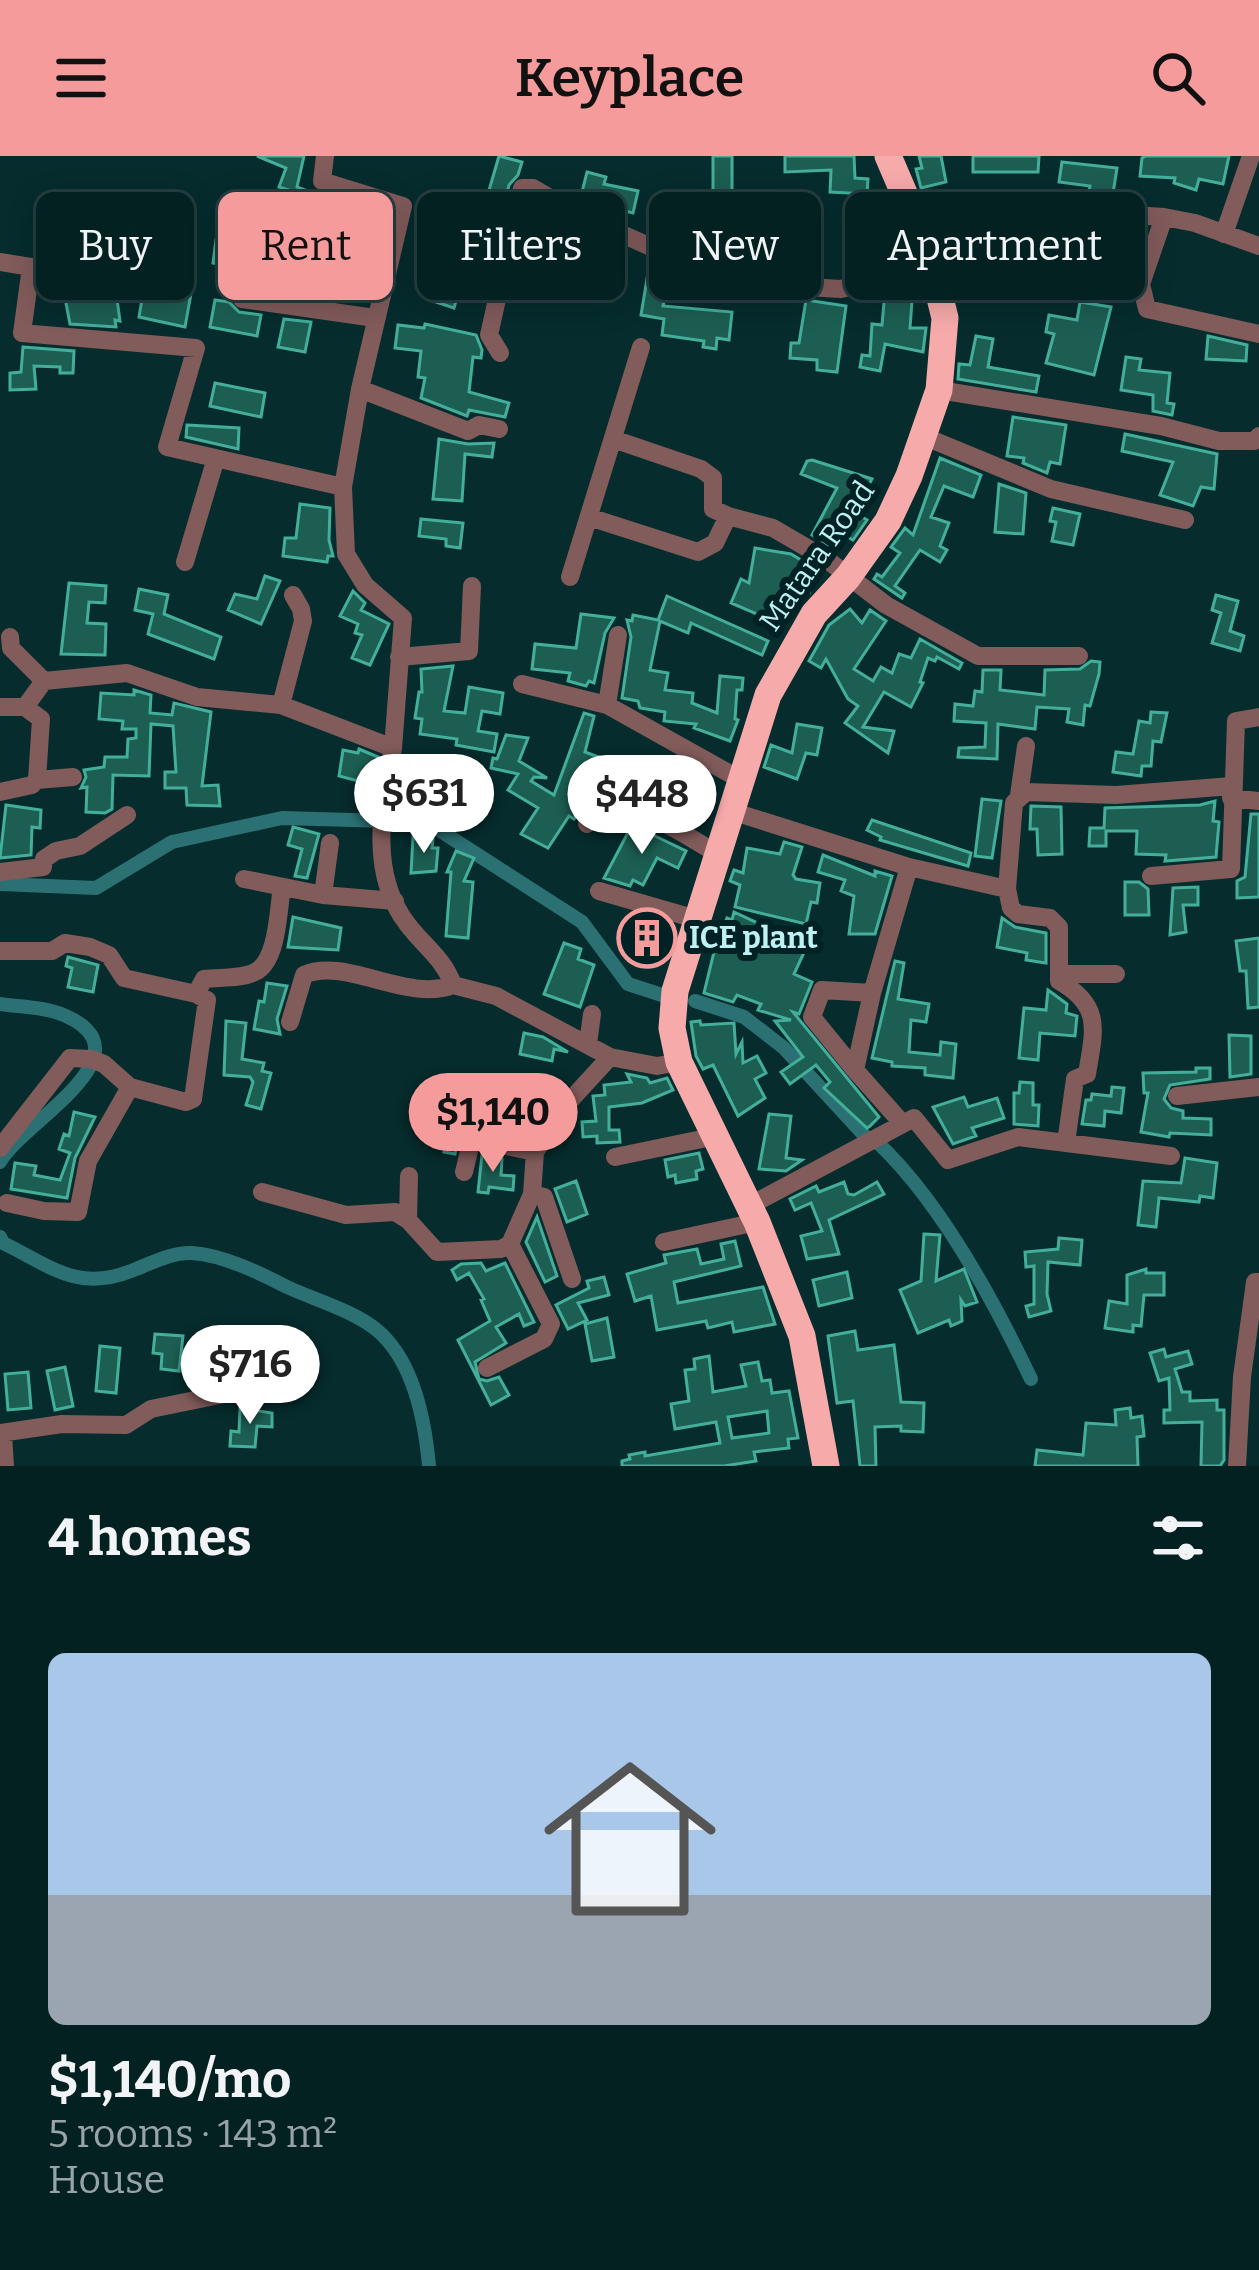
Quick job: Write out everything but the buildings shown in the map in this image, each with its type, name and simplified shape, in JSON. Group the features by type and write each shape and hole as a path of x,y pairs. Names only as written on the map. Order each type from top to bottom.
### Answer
{"highway":[{"name":"Matara Road","path":"889,156 904,192"},
{"name":"Matara Road","path":"824,1466 802,1336 753,1214 679,1062 672,1028 675,991 768,695 814,614 888,521 923,436 939,390 945,317 941,300"}],"street":[{"path":"325,156 322,181 403,206 375,318 343,487 346,554 364,585 403,618 393,748 380,821 381,852 405,922 447,967 453,985"},
{"path":"1224,234 1251,156"},
{"path":"500,353 489,335 522,188 533,188 579,215 678,259 807,287 845,288"},
{"path":"1145,216 1165,217 1259,246"},
{"path":"1165,217 1141,284 1147,309 1259,334"},
{"path":"0,262 32,267 22,334 196,348 167,447 343,487"},
{"path":"249,300 375,318"},
{"path":"570,577 641,347"},
{"path":"360,389 468,431 479,425 500,429"},
{"path":"939,390 1161,426 1220,441 1254,441 1259,436"},
{"path":"923,436 1051,489 1185,520"},
{"path":"613,439 701,469 713,478 712,508 773,528 886,605 979,656 1079,656"},
{"path":"185,562 216,458"},
{"path":"589,517 698,552 715,543 728,516"},
{"path":"399,657 469,651 472,586"},
{"path":"281,705 303,620 292,595"},
{"path":"607,705 617,635"},
{"path":"10,637 11,648 44,681"},
{"path":"25,707 44,681 127,673 197,697 281,705 393,748"},
{"path":"522,684 607,705 741,780"},
{"path":"0,707 25,707 40,719 37,780"},
{"path":"1151,876 1231,869 1236,721 1259,717"},
{"path":"1019,796 1026,746"},
{"path":"0,792 37,780 73,777"},
{"path":"1066,1143 1075,1079 1087,1075 1095,1024 1081,994 1059,982 1060,927 1050,918 1018,914 1007,889 1013,803 1026,792 1232,792 1259,801"},
{"path":"587,824 597,811 631,812 660,822 718,854"},
{"path":"731,811 909,866 1007,889"},
{"path":"0,872 43,866 44,859 56,851 80,846 127,815"},
{"path":"323,895 330,843"},
{"path":"855,1070 909,866"},
{"path":"244,879 323,895 394,901"},
{"path":"196,994 204,979 249,975 262,969 282,887"},
{"path":"599,891 696,919"},
{"path":"0,951 52,951 65,943 90,947 109,955 124,978 207,1000 193,1099 186,1102 130,1087 97,1062 70,1058 0,1148"},
{"path":"290,1022 304,975 310,970 336,972 434,992 453,985 496,996 610,1057 657,1066 679,1062"},
{"path":"1059,974 1115,974"},
{"path":"872,993 822,990 812,1017 902,1123"},
{"path":"588,1044 592,1014"},
{"path":"262,1192 346,1215 395,1212 436,1252 501,1249 510,1244 532,1194 535,1152 565,1106 610,1057"},
{"path":"7,1204 78,1212 88,1161 130,1087"},
{"path":"1178,1096 1259,1087"},
{"path":"664,1242 753,1214 914,1118 948,1160 1018,1137 1171,1156"},
{"path":"615,1157 702,1139 711,1133"},
{"path":"464,1172 472,1139 535,1152"},
{"path":"408,1220 409,1176"},
{"path":"532,1194 544,1197 572,1279"},
{"path":"487,1368 544,1339 551,1324 510,1244"},
{"path":"1237,1466 1241,1377 1255,1282 1259,1282"},
{"path":"5,1466 2,1433 62,1424 127,1425 151,1409 244,1390"}],"waterway":[{"path":"0,884 96,888 172,842 282,818 387,821 436,828 582,922 628,984 662,995"},
{"path":"695,1001 744,1017 784,1048 864,1135"},
{"path":"0,1004 66,1016 89,1032 95,1050 89,1069 74,1089 0,1162"},
{"path":"877,1142 944,1222 1031,1379"},
{"path":"0,1237 35,1260 95,1279 168,1256 204,1254 358,1318 390,1344 409,1375 421,1412 429,1466"}],"place":[{"name":"ICE plant","path":"647,938"}]}
